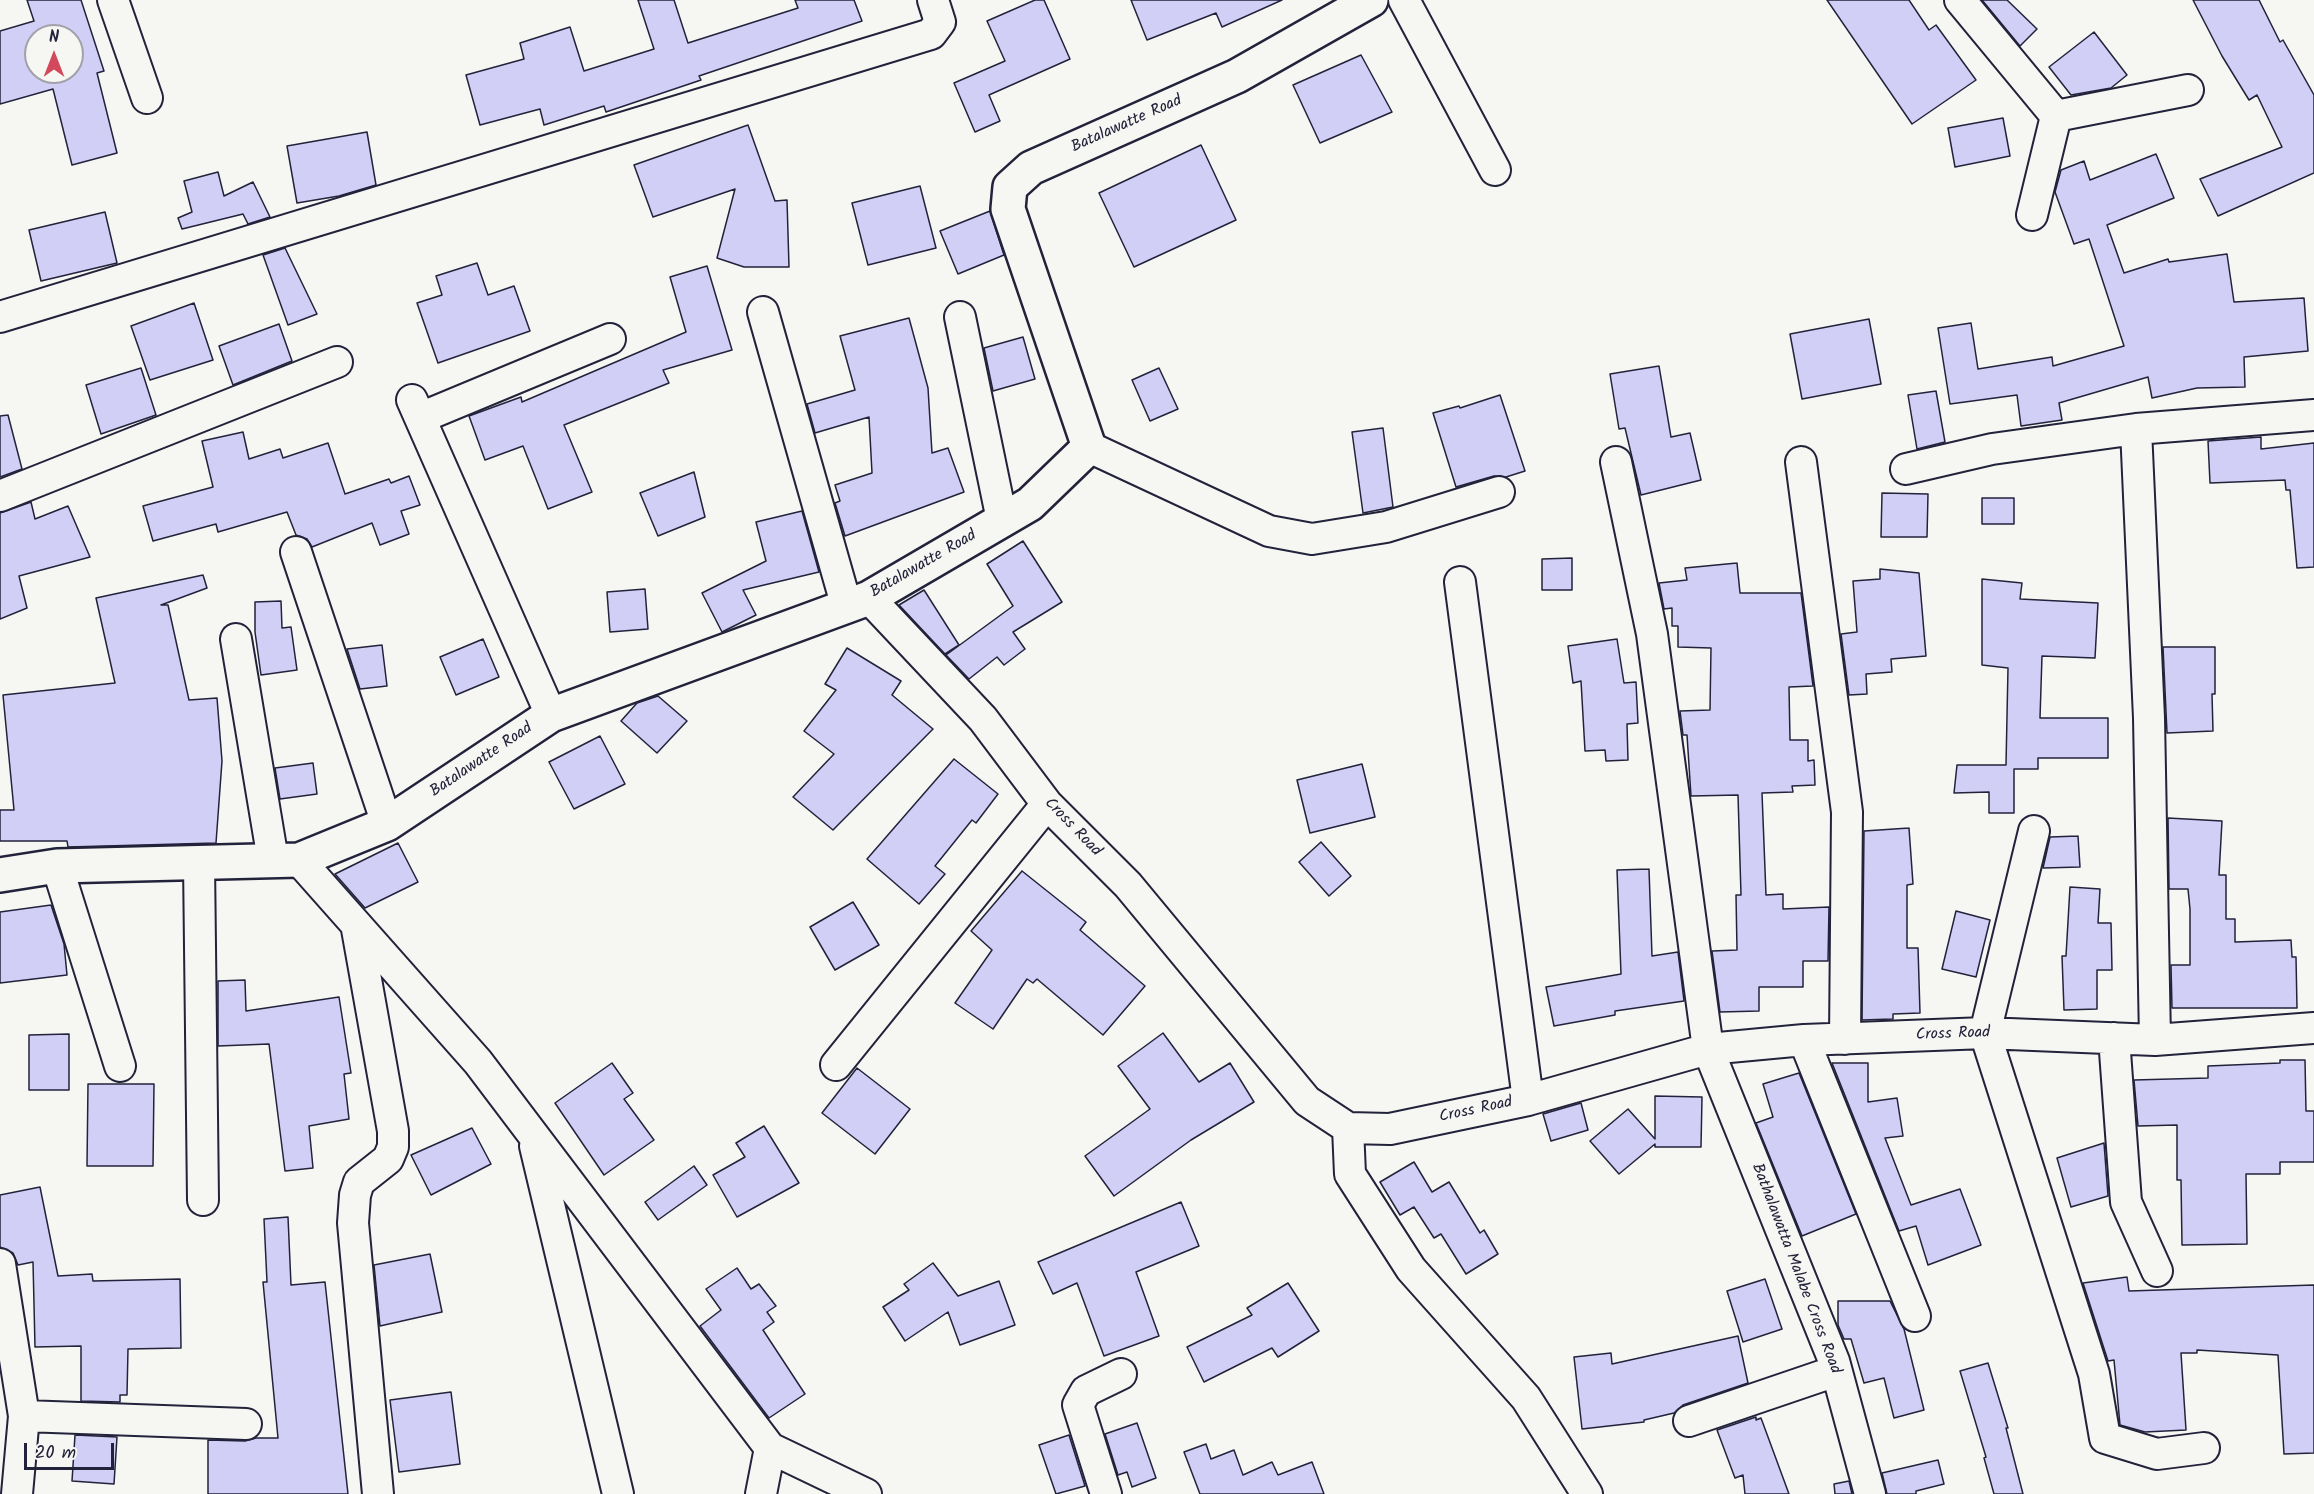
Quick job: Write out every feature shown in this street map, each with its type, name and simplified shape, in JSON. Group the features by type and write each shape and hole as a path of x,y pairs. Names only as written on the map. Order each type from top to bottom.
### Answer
{"street":[{"path":"113,0 147,98"},
{"path":"0,317 931,34 940,22 933,0"},
{"name":"Batalawatte Road","path":"0,875 57,866 286,860 387,824 551,715 858,601 1030,504 1089,447 1008,209 1010,188 1031,168 1237,76 1371,0"},
{"path":"1404,0 1496,170"},
{"path":"1960,0 2056,116"},
{"path":"2056,116 2188,90"},
{"path":"2032,215 2056,116"},
{"path":"763,312 858,601"},
{"path":"960,317 1002,520"},
{"path":"551,715 416,409 610,339"},
{"path":"0,496 337,362"},
{"path":"1906,469 1992,449 2136,429 2314,415"},
{"path":"2136,429 2149,718 2156,1040"},
{"path":"1089,447 1269,531 1312,539 1386,527 1499,492"},
{"name":"Bathalawatta Malabe Cross Road","path":"1616,462 1652,634 1708,1049 1836,1371 1870,1494"},
{"path":"1800,462 1847,812 1845,1039"},
{"path":"296,552 387,824"},
{"path":"1460,582 1528,1100"},
{"name":"Cross Road","path":"858,601 983,719 1047,804 1128,885 1307,1101 1348,1128 1390,1129 1528,1100 1708,1049 1804,1040 1985,1033 2156,1040 2314,1028"},
{"path":"236,639 286,860 357,929 478,1062 770,1448 866,1494"},
{"path":"837,1065 1047,804"},
{"path":"2034,831 1985,1033 2094,1374 2104,1438 2157,1454 2204,1448"},
{"path":"199,862 203,1200"},
{"path":"57,866 120,1066"},
{"path":"357,929 393,1131 393,1147 388,1159 359,1182 355,1195 353,1223 378,1494"},
{"path":"2114,1038 2126,1202 2157,1271"},
{"path":"1804,1040 1915,1316"},
{"path":"1348,1128 1350,1174 1411,1269 1526,1398 1587,1494"},
{"path":"532,1135 618,1494"},
{"path":"0,1264 24,1416 17,1494"},
{"path":"1689,1421 1836,1371"},
{"path":"1106,1494 1078,1405 1086,1391 1121,1374"},
{"path":"24,1416 246,1424"},
{"path":"761,1494 770,1448"}],"building":[{"path":"27,0 81,0 104,71 97,73 117,153 72,165 53,89 0,104 0,31 34,21"},
{"path":"638,0 674,0 688,43 798,8 795,0 854,0 862,21 699,76 701,80 606,112 604,106 544,125 540,109 480,125 466,75 524,59 520,43 570,27 584,71 654,49"},
{"path":"1035,0 1044,0 1070,59 989,95 1000,121 975,132 954,83 1005,61 987,21"},
{"path":"1131,0 1282,0 1222,27 1216,13 1147,40"},
{"path":"1827,0 1909,0 1929,30 1936,25 1976,80 1912,124"},
{"path":"1982,0 2007,0 2037,29 2020,46"},
{"path":"2193,0 2259,0 2280,42 2283,40 2314,95 2314,173 2218,216 2200,179 2282,147 2257,95 2249,100 2222,56"},
{"path":"2094,32 2127,75 2111,88 2071,95 2049,67"},
{"path":"1361,55 1392,112 1320,143 1293,85"},
{"path":"2003,118 2010,156 1955,167 1948,128"},
{"path":"748,125 775,201 787,200 789,267 744,267 717,258 735,189 653,217 634,165"},
{"path":"367,132 376,185 339,196 297,203 287,146"},
{"path":"1201,145 1236,220 1134,267 1099,193"},
{"path":"2156,154 2174,198 2107,225 2124,273 2168,259 2169,262 2227,254 2234,302 2304,298 2308,351 2244,357 2245,387 2197,388 2152,398 2148,377 2059,403 2062,420 2021,426 2017,395 1950,404 1938,328 1971,323 1978,369 2052,357 2053,366 2124,346 2089,239 2074,244 2055,192 2061,170 2084,161 2090,180"},
{"path":"218,172 224,196 253,182 270,217 248,224 243,214 182,229 178,218 192,212 184,181"},
{"path":"920,186 936,248 868,265 852,203"},
{"path":"990,211 1004,255 958,274 940,231"},
{"path":"105,212 117,263 41,281 29,230"},
{"path":"285,248 317,314 288,325 263,255"},
{"path":"477,263 488,295 514,286 530,331 438,363 417,303 442,295 436,276"},
{"path":"707,266 732,350 663,370 669,383 564,425 592,492 548,509 523,446 485,460 469,416 521,397 522,402 686,332 670,277"},
{"path":"194,303 213,360 150,380 131,326"},
{"path":"909,318 928,388 932,453 948,448 964,492 845,536 835,503 840,501 835,485 872,473 869,417 815,433 807,404 855,390 840,336"},
{"path":"1869,319 1881,384 1802,399 1790,334"},
{"path":"279,324 292,361 233,385 219,346"},
{"path":"1023,337 1035,379 993,391 984,348"},
{"path":"1659,366 1671,437 1690,433 1701,480 1641,495 1625,428 1619,429 1610,374"},
{"path":"141,368 156,415 101,434 86,385"},
{"path":"1159,368 1178,409 1150,421 1132,380"},
{"path":"1936,391 1945,442 1917,449 1908,395"},
{"path":"1500,395 1525,471 1506,477 1494,476 1456,487 1433,413 1459,406 1460,408"},
{"path":"8,415 22,469 0,477 0,416"},
{"path":"1383,428 1393,507 1363,513 1352,432"},
{"path":"243,432 249,459 280,449 283,458 328,443 345,494 389,479 391,483 409,476 420,505 401,511 409,534 380,545 372,523 312,547 307,539 296,535 287,512 218,532 216,524 153,541 143,506 213,487 202,441"},
{"path":"2261,437 2261,449 2314,443 2314,567 2297,568 2290,490 2286,490 2285,480 2210,483 2208,441"},
{"path":"694,472 705,517 658,536 640,493"},
{"path":"1882,493 1928,494 1927,537 1881,537"},
{"path":"1982,498 2014,498 2014,524 1982,524"},
{"path":"31,502 35,519 68,506 90,557 19,576 27,608 0,619 0,513"},
{"path":"802,511 819,572 743,590 756,615 722,632 702,593 766,561 756,522"},
{"path":"1023,541 1062,602 1013,632 1025,649 1004,665 997,657 969,679 946,655 1013,606 987,564"},
{"path":"1572,558 1572,590 1542,590 1542,559"},
{"path":"1737,563 1740,593 1801,593 1813,686 1789,687 1790,740 1808,740 1808,761 1814,760 1815,785 1792,786 1793,792 1762,793 1766,895 1783,894 1783,909 1829,907 1828,961 1803,961 1803,987 1759,987 1759,1011 1720,1012 1712,951 1737,950 1736,895 1741,895 1738,795 1691,796 1687,735 1683,735 1680,711 1710,710 1711,648 1678,647 1678,626 1672,626 1672,608 1664,609 1659,583 1687,580 1685,568"},
{"path":"1880,569 1919,573 1926,656 1891,659 1892,672 1866,674 1867,694 1849,695 1841,634 1857,632 1853,581 1880,579"},
{"path":"203,575 207,588 161,605 168,605 189,700 217,698 222,761 216,843 68,847 67,841 0,841 0,810 14,810 3,695 115,683 96,598"},
{"path":"1982,579 2022,583 2020,599 2098,603 2095,658 2042,656 2040,718 2108,718 2108,758 2038,758 2038,769 2014,769 2014,813 1989,813 1989,792 1954,793 1957,765 2006,765 2008,668 1982,665"},
{"path":"645,589 648,629 610,632 607,592"},
{"path":"924,590 959,645 945,654 899,605"},
{"path":"281,601 282,628 291,627 297,670 261,675 255,632 255,602"},
{"path":"483,639 499,677 456,695 440,657"},
{"path":"1617,639 1624,683 1636,682 1638,723 1627,724 1628,760 1606,761 1605,750 1585,751 1581,681 1573,683 1568,646"},
{"path":"382,645 387,686 360,689 347,649"},
{"path":"2163,647 2215,647 2215,694 2212,694 2213,731 2167,733"},
{"path":"847,648 901,681 892,695 933,729 833,830 793,797 834,754 804,731 836,690 825,684"},
{"path":"658,696 687,721 657,753 621,721 637,703"},
{"path":"600,736 625,784 574,809 549,762"},
{"path":"954,759 998,794 976,823 972,820 935,866 945,874 919,904 867,859"},
{"path":"313,763 317,794 280,799 275,768"},
{"path":"1362,764 1375,817 1310,833 1297,780"},
{"path":"2168,818 2222,821 2219,875 2226,875 2226,919 2235,919 2235,942 2291,940 2292,957 2296,957 2297,1008 2172,1008 2171,965 2190,965 2190,909 2188,889 2169,889"},
{"path":"1909,828 1913,884 1907,885 1907,948 1918,948 1920,1013 1893,1014 1893,1019 1862,1020 1864,831"},
{"path":"2078,836 2080,867 2043,868 2050,837"},
{"path":"1321,842 1351,876 1329,896 1299,862"},
{"path":"398,843 418,882 365,908 335,874"},
{"path":"1649,869 1652,956 1678,952 1684,1001 1615,1011 1615,1015 1554,1026 1546,987 1621,974 1617,870"},
{"path":"1022,871 1086,922 1080,930 1145,986 1103,1035 1037,979 1033,983 1027,979 993,1029 955,1003 992,950 971,931"},
{"path":"2070,887 2100,889 2098,923 2111,923 2112,970 2097,970 2097,1009 2064,1010 2062,956 2066,956"},
{"path":"853,902 879,945 835,970 810,927"},
{"path":"51,905 64,944 67,975 0,983 0,912"},
{"path":"1956,911 1990,920 1976,977 1942,969"},
{"path":"245,980 246,1011 339,997 351,1073 344,1074 349,1119 309,1126 313,1168 285,1171 269,1044 218,1046 218,981"},
{"path":"1163,1033 1199,1082 1230,1063 1254,1102 1191,1140 1114,1196 1085,1156 1150,1109 1118,1066"},
{"path":"69,1034 69,1090 29,1090 29,1035"},
{"path":"2280,1060 2305,1060 2306,1111 2314,1111 2314,1162 2280,1162 2280,1174 2246,1174 2247,1244 2182,1245 2181,1180 2177,1180 2177,1125 2138,1126 2134,1080 2208,1078 2208,1066 2280,1063"},
{"path":"612,1063 633,1093 624,1099 654,1140 604,1175 555,1103"},
{"path":"1832,1063 1868,1063 1868,1102 1897,1098 1903,1136 1885,1138 1911,1205 1960,1189 1981,1245 1928,1265 1916,1226 1899,1231"},
{"path":"857,1068 910,1109 875,1154 822,1113"},
{"path":"1799,1073 1856,1214 1802,1236 1756,1123 1773,1117 1763,1084"},
{"path":"88,1084 154,1084 153,1166 87,1166"},
{"path":"1655,1096 1702,1097 1701,1147 1655,1147 1655,1144 1619,1174 1590,1141 1628,1109 1655,1139"},
{"path":"1581,1103 1588,1130 1551,1141 1543,1114"},
{"path":"764,1126 799,1183 737,1217 713,1175 745,1157 736,1143"},
{"path":"472,1128 491,1164 431,1195 411,1155"},
{"path":"2104,1143 2108,1196 2071,1207 2057,1158"},
{"path":"1414,1162 1432,1192 1449,1182 1480,1233 1484,1230 1498,1254 1466,1274 1441,1234 1434,1238 1414,1207 1400,1215 1380,1182"},
{"path":"694,1166 707,1185 658,1220 645,1202"},
{"path":"40,1187 58,1276 92,1274 93,1281 180,1279 181,1348 128,1349 127,1395 120,1395 120,1402 81,1401 81,1346 35,1347 33,1262 18,1265 13,1253 0,1247 0,1195"},
{"path":"1181,1202 1199,1246 1136,1272 1159,1336 1104,1356 1077,1283 1053,1294 1038,1262"},
{"path":"288,1217 291,1285 325,1282 348,1494 208,1494 208,1440 245,1441 256,1438 278,1438 263,1282 267,1282 264,1219"},
{"path":"430,1254 442,1312 380,1326 374,1265"},
{"path":"933,1263 958,1296 999,1281 1015,1325 960,1345 948,1312 905,1341 883,1307 909,1290 904,1284"},
{"path":"737,1268 751,1289 759,1284 776,1306 767,1312 774,1322 763,1330 805,1394 769,1418 700,1326 721,1310 706,1289"},
{"path":"2127,1277 2129,1291 2314,1285 2314,1453 2284,1454 2278,1355 2197,1350 2197,1353 2181,1353 2186,1430 2145,1432 2120,1425 2114,1360 2108,1361 2083,1283"},
{"path":"1765,1279 1782,1329 1743,1342 1727,1291"},
{"path":"1288,1283 1319,1331 1278,1357 1272,1348 1204,1382 1187,1347 1252,1315 1247,1308"},
{"path":"1838,1301 1890,1301 1904,1329 1924,1410 1894,1418 1884,1378 1864,1383 1851,1339 1844,1339 1838,1325"},
{"path":"1738,1336 1748,1383 1683,1405 1674,1413 1644,1420 1644,1422 1582,1429 1574,1357 1611,1353 1612,1364"},
{"path":"1988,1363 2008,1428 2006,1428 2023,1494 1994,1494 1984,1458 1986,1457 1960,1371"},
{"path":"451,1392 460,1464 399,1472 390,1400"},
{"path":"1756,1417 1756,1420 1761,1418 1789,1494 1745,1494 1743,1475 1735,1478 1717,1430"},
{"path":"1137,1423 1156,1478 1132,1487 1127,1472 1118,1475 1105,1434"},
{"path":"75,1435 117,1437 114,1484 72,1481"},
{"path":"1069,1435 1085,1486 1056,1494 1039,1445"},
{"path":"1206,1444 1211,1459 1234,1450 1243,1475 1272,1462 1278,1475 1312,1462 1324,1494 1200,1494 1184,1452"},
{"path":"1938,1460 1944,1484 1916,1491 1916,1494 1887,1494 1882,1473"},
{"path":"1849,1481 1852,1494 1835,1494 1834,1484"}]}
